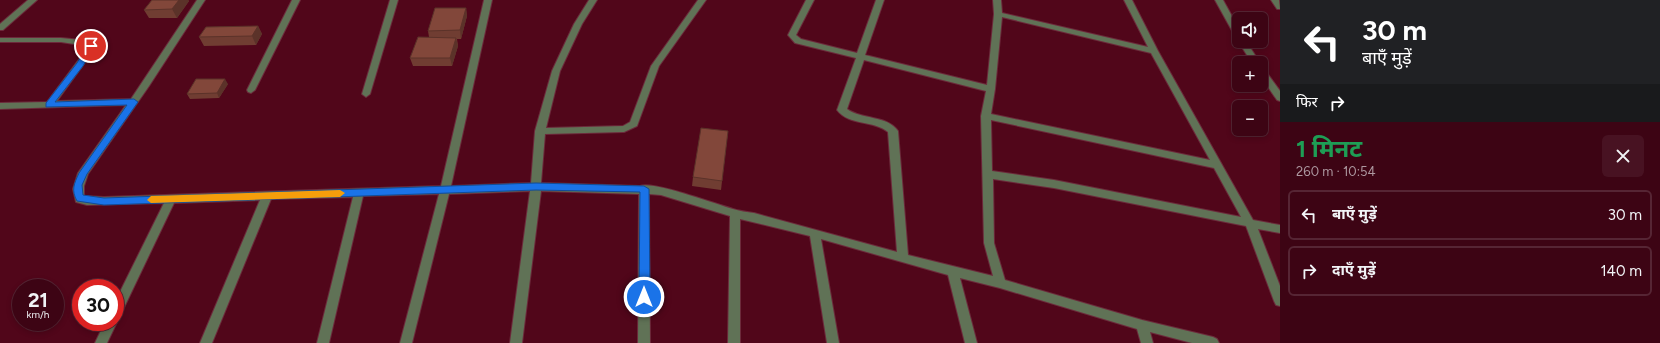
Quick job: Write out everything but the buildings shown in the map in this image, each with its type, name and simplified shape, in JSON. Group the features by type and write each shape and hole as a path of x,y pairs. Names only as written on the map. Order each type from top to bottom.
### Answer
{"street":[{"path":"0,28 33,0"},
{"path":"201,0 134,102 84,173 78,185 77,192 80,199 87,201 171,199 536,187 644,189 661,191 678,195 735,214 754,217 815,233 953,272 1000,283 1142,325 1213,343"},
{"path":"251,90 296,0"},
{"path":"366,94 394,0"},
{"path":"406,343 445,190 488,0"},
{"path":"516,343 536,187 540,131 556,71 578,24 593,0"},
{"path":"540,131 624,129 634,124 655,66 702,0"},
{"path":"810,0 792,35 795,39 803,43 991,89"},
{"path":"880,0 842,110 854,117 888,126 892,131 903,258"},
{"path":"998,0 991,89 986,116 989,243 1000,283"},
{"path":"1128,0 1154,51 1251,225 1280,301"},
{"path":"1219,0 1232,23"},
{"path":"1278,0 1280,7"},
{"path":"998,14 1154,51"},
{"path":"0,40 61,40 89,43 91,46 86,55 49,105"},
{"path":"1268,81 1280,98"},
{"path":"0,106 134,102"},
{"path":"986,116 1218,165"},
{"path":"987,174 1054,184 1251,225 1280,229"},
{"path":"644,189 644,343"},
{"path":"323,343 359,193"},
{"path":"206,343 267,196"},
{"path":"124,296 171,199"},
{"path":"734,343 735,214"},
{"path":"815,233 833,343"},
{"path":"953,272 971,343"},
{"path":"1142,325 1147,343"},
{"path":"101,343 107,331"}],"slow traffic":[{"path":"151,200 340,193"}],"route":[{"path":"91,46 90,50 49,105 134,102 84,173 78,185 77,192 80,199 104,202 474,188 536,187 565,189 644,189 644,297"}]}
